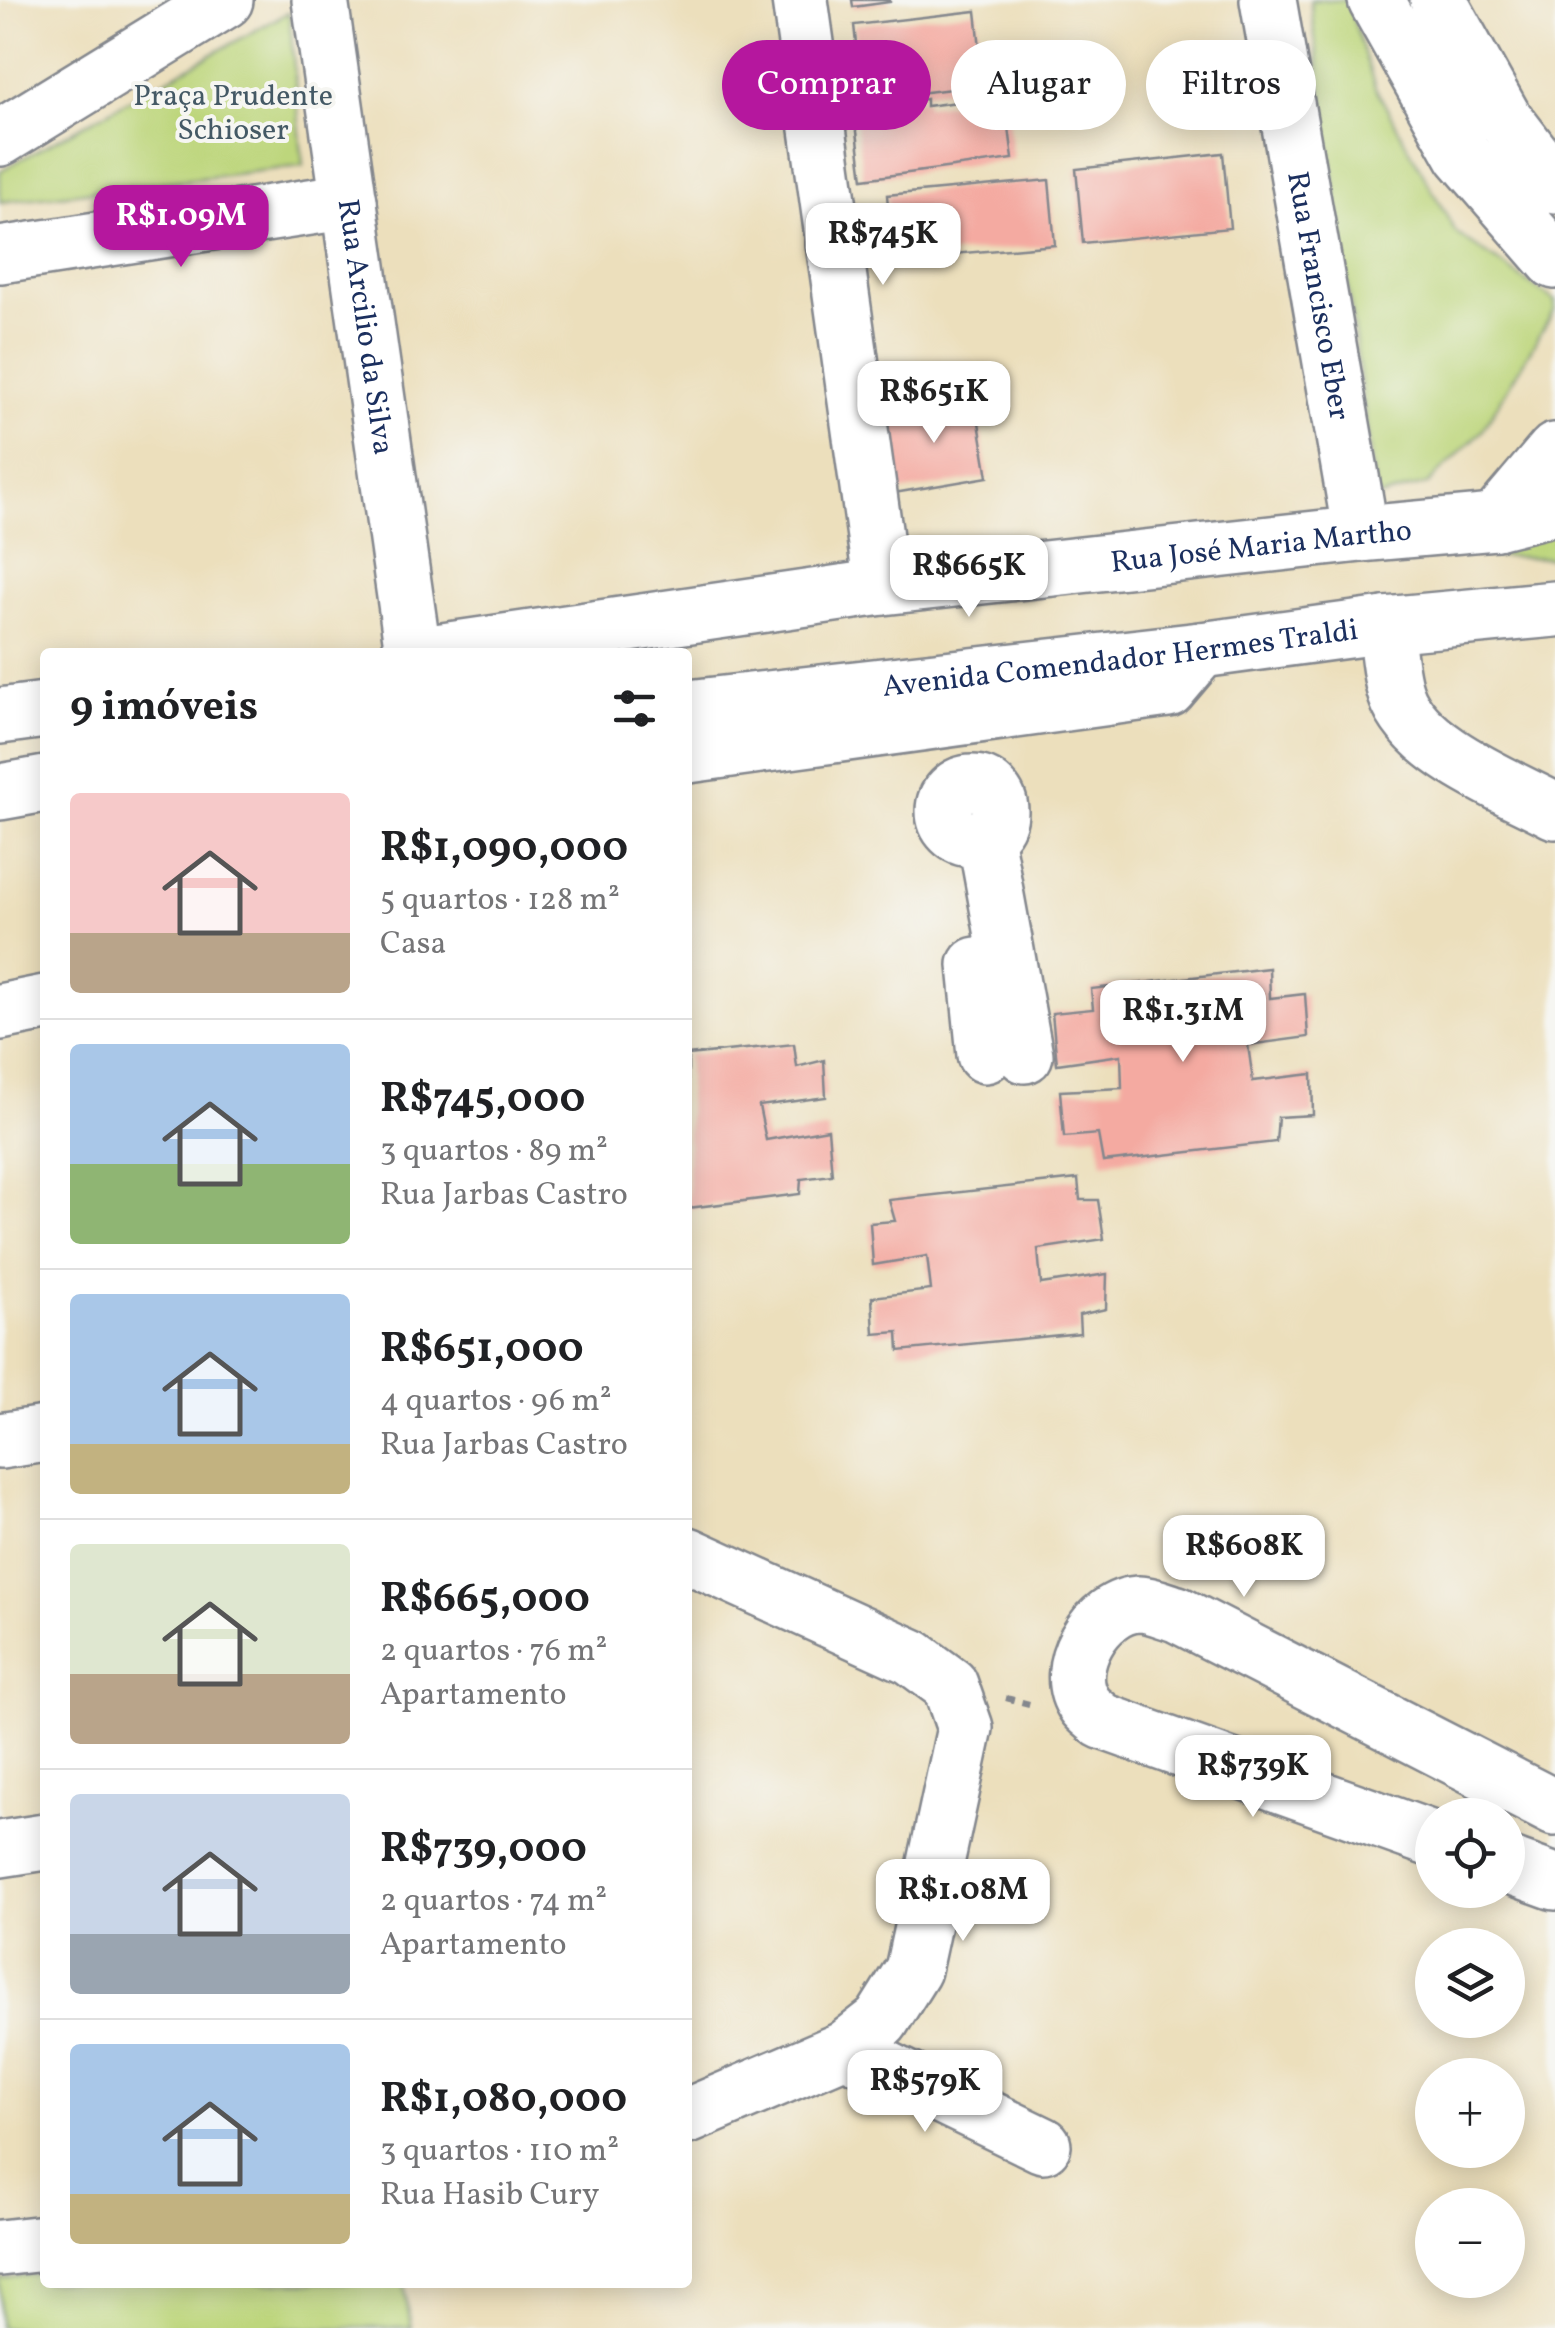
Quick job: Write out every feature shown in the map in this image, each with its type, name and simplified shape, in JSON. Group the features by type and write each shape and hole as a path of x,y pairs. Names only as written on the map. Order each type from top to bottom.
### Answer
{"street":[{"path":"0,138 226,0"},
{"name":"Rua Arcilio da Silva","path":"320,0 412,648"},
{"path":"800,0 882,587"},
{"name":"Rua Francisco Eber","path":"1268,0 1361,534"},
{"path":"1376,0 1463,155 1555,262"},
{"path":"1438,0 1503,117 1555,185"},
{"path":"0,255 349,201"},
{"path":"1495,522 1555,450"},
{"name":"Rua José Maria Martho","path":"463,648 882,587 1495,522 1555,507"},
{"name":"Avenida Comendador Hermes Traldi","path":"692,708 1201,650 1385,625 1555,609"},
{"path":"1385,625 1396,695 1418,731 1465,763 1555,811"},
{"path":"692,755 1168,689 1201,650"},
{"path":"0,716 40,711"},
{"path":"957,718 1005,1055"},
{"path":"0,792 40,785"},
{"path":"0,1012 40,1004"},
{"path":"0,1441 40,1435"},
{"path":"692,1557 931,1671 965,1728 914,1970 881,2021 845,2049 692,2114"},
{"path":"1415,1833 1102,1722 1083,1703 1077,1674 1084,1643 1105,1618 1138,1604 1177,1614 1555,1808"},
{"path":"0,1848 40,1843"},
{"path":"1525,1871 1555,1882"},
{"path":"845,2049 1043,2144"},
{"path":"0,2248 40,2243"}],"path":[{"path":"931,1671 1102,1722"}],"green space":[{"path":"1310,0 1347,0 1375,87 1456,233 1555,301 1555,309 1482,431 1428,484 1376,498 1316,40"},
{"name":"Praça Prudente Schioser","path":"289,12 303,166 0,202 0,171"},
{"path":"1555,532 1555,558 1480,556"},
{"path":"40,2274 40,2288 405,2288 411,2328 0,2328 0,2279"}],"building":[{"path":"852,0 890,0 890,2 853,7"},
{"path":"976,11 979,40 951,40 951,89 931,92 931,40 856,40 854,25"},
{"path":"951,103 951,130 1009,130 1013,159 863,179 857,130 931,130 931,105"},
{"path":"1223,153 1230,228 1083,243 1076,169"},
{"path":"1049,180 1055,245 874,261 870,219 889,217 887,195"},
{"path":"975,398 988,477 894,493 881,414"},
{"path":"1269,968 1270,998 1305,994 1308,1037 1248,1045 1253,1081 1312,1074 1313,1115 1278,1117 1276,1142 1103,1162 1098,1134 1064,1137 1060,1091 1122,1088 1121,1055 1057,1064 1052,1013 1093,1009 1091,989"},
{"path":"794,1044 797,1067 824,1060 826,1097 759,1106 766,1140 828,1129 832,1175 801,1179 800,1194 692,1208 692,1055"},
{"path":"1078,1179 1080,1200 1098,1200 1104,1239 1038,1249 1041,1284 1107,1274 1106,1309 1079,1315 1080,1333 899,1351 898,1332 874,1334 872,1297 931,1290 927,1256 873,1265 870,1223 895,1221 889,1200"}]}
